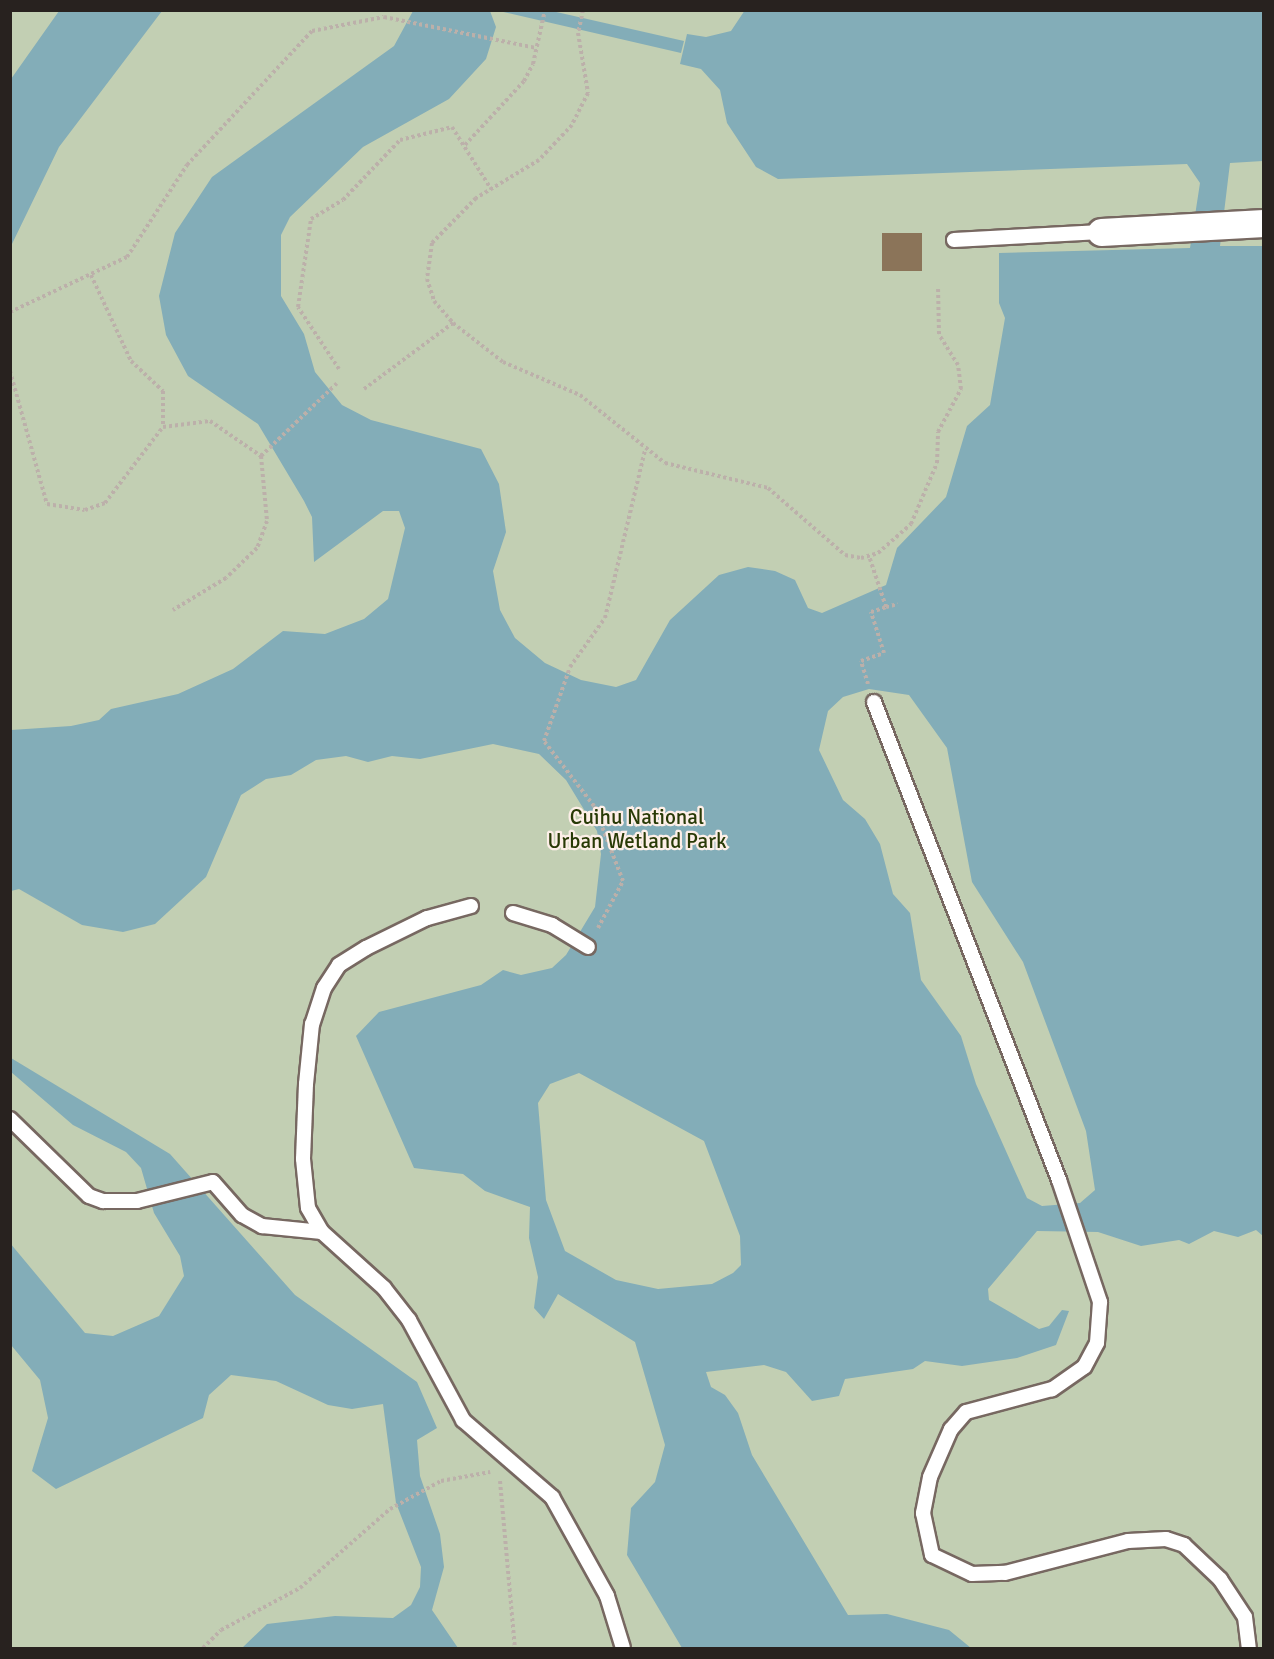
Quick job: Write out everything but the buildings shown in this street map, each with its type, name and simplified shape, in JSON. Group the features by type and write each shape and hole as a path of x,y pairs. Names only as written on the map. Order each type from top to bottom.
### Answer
{"street":[{"path":"1101,232 1263,223"}],"lane":[{"path":"954,240 1101,232"},
{"path":"874,702 1059,1180 1100,1302 1097,1343 1084,1367 1067,1381 966,1412 951,1429 930,1477 923,1513 932,1555 972,1574 1005,1573 1128,1541 1166,1539 1184,1545 1220,1579 1245,1617 1249,1648"},
{"path":"471,906 427,918 366,948 339,965 324,988 312,1024 303,1159 308,1208 322,1232 391,1296 463,1420 552,1497 607,1596 623,1648"},
{"path":"513,913 552,925 588,947"},
{"path":"10,1119 89,1196 103,1201 137,1201 213,1182 242,1215 262,1226 322,1232"}],"path":[{"path":"464,145 524,81 537,48 545,10"},
{"path":"583,10 578,33 587,80 584,105 538,160 491,189 432,243 426,261 434,301 453,323 504,362 580,395 645,450 676,469 768,489 845,555 869,556 911,524 937,463 938,432 961,389 958,365 939,334 938,286"},
{"path":"10,312 127,257 187,165 293,48 312,31 339,22 384,17 537,48"},
{"path":"339,369 298,307 311,219 343,201 400,140 452,128 491,189"},
{"path":"10,371 47,504 85,510 105,503 163,427 163,392 130,361 91,275"},
{"path":"364,389 453,323"},
{"path":"261,456 337,383"},
{"path":"163,427 210,421 261,456"},
{"path":"588,947 623,881 594,806 544,741 570,667 604,618 645,450"},
{"path":"173,610 226,578 257,548 267,521 261,456"},
{"path":"869,556 886,607"},
{"path":"874,702 861,661 884,653 871,612 898,604"},
{"path":"203,1648 221,1630 300,1588 390,1509 430,1486 498,1472 511,1559 515,1648"}],"green space":[{"name":"Cuihu National Urban Wetland Park","path":"11,11 1263,11 1263,1648 11,1648"}],"water":[{"path":"745,10 1263,11 1263,161 1230,163 1220,246 1264,246 1263,1236 1256,1230 1238,1237 1214,1231 1189,1244 1179,1240 1141,1246 1098,1232 1037,1231 988,1289 989,1300 1039,1329 1049,1326 1062,1310 1069,1311 1056,1345 1017,1358 962,1366 925,1361 913,1369 845,1379 839,1396 812,1401 786,1372 764,1365 706,1372 711,1387 725,1395 738,1413 752,1455 848,1615 887,1614 949,1630 971,1648 682,1648 627,1555 631,1508 655,1482 665,1445 635,1342 558,1294 544,1319 534,1308 538,1277 529,1238 530,1207 485,1191 463,1174 414,1168 356,1036 379,1012 481,985 503,970 521,975 552,968 566,955 595,907 601,854 597,831 566,780 539,754 493,744 420,759 392,756 368,762 346,756 316,760 291,775 266,779 241,795 206,877 155,924 123,932 82,925 19,889 11,891 11,730 71,726 99,720 111,709 178,694 233,669 283,631 325,634 364,619 388,599 405,528 399,511 383,511 314,562 312,517 304,501 258,424 188,376 166,335 159,296 175,233 212,177 394,46 413,11 490,11 496,27 486,59 449,99 363,147 290,217 281,235 281,296 304,334 315,372 342,405 371,420 481,449 499,484 506,532 493,571 500,610 515,638 545,663 581,680 616,687 636,680 670,620 719,575 748,567 775,571 795,580 808,608 822,613 886,585 897,548 946,497 967,426 990,405 1005,318 999,303 999,253 1190,248 1200,183 1187,164 778,179 756,167 727,123 720,90 701,69 680,64 687,34 706,37 731,31","holes":["869,689 909,695 947,748 972,882 1023,962 1086,1131 1095,1190 1080,1203 1042,1206 1027,1198 976,1084 961,1036 921,980 910,913 893,894 880,844 865,819 843,800 819,750 828,711 843,697","579,1073 704,1141 740,1236 741,1265 733,1273 712,1284 658,1289 616,1280 565,1251 546,1200 538,1103 550,1084"]},
{"path":"59,11 162,11 59,147 11,246 11,79"},
{"path":"499,11 552,11 684,41 681,53"},
{"path":"11,1058 170,1154 295,1295 417,1382 437,1428 417,1440 420,1476 440,1534 444,1567 432,1610 458,1648 242,1648 267,1624 335,1616 393,1618 411,1605 420,1587 421,1567 396,1503 383,1404 352,1409 328,1405 276,1381 231,1375 209,1395 203,1418 56,1489 32,1471 48,1418 40,1380 11,1345 10,1243 85,1333 113,1336 159,1316 184,1276 180,1256 154,1213 141,1168 126,1152 73,1125 11,1072"}]}
